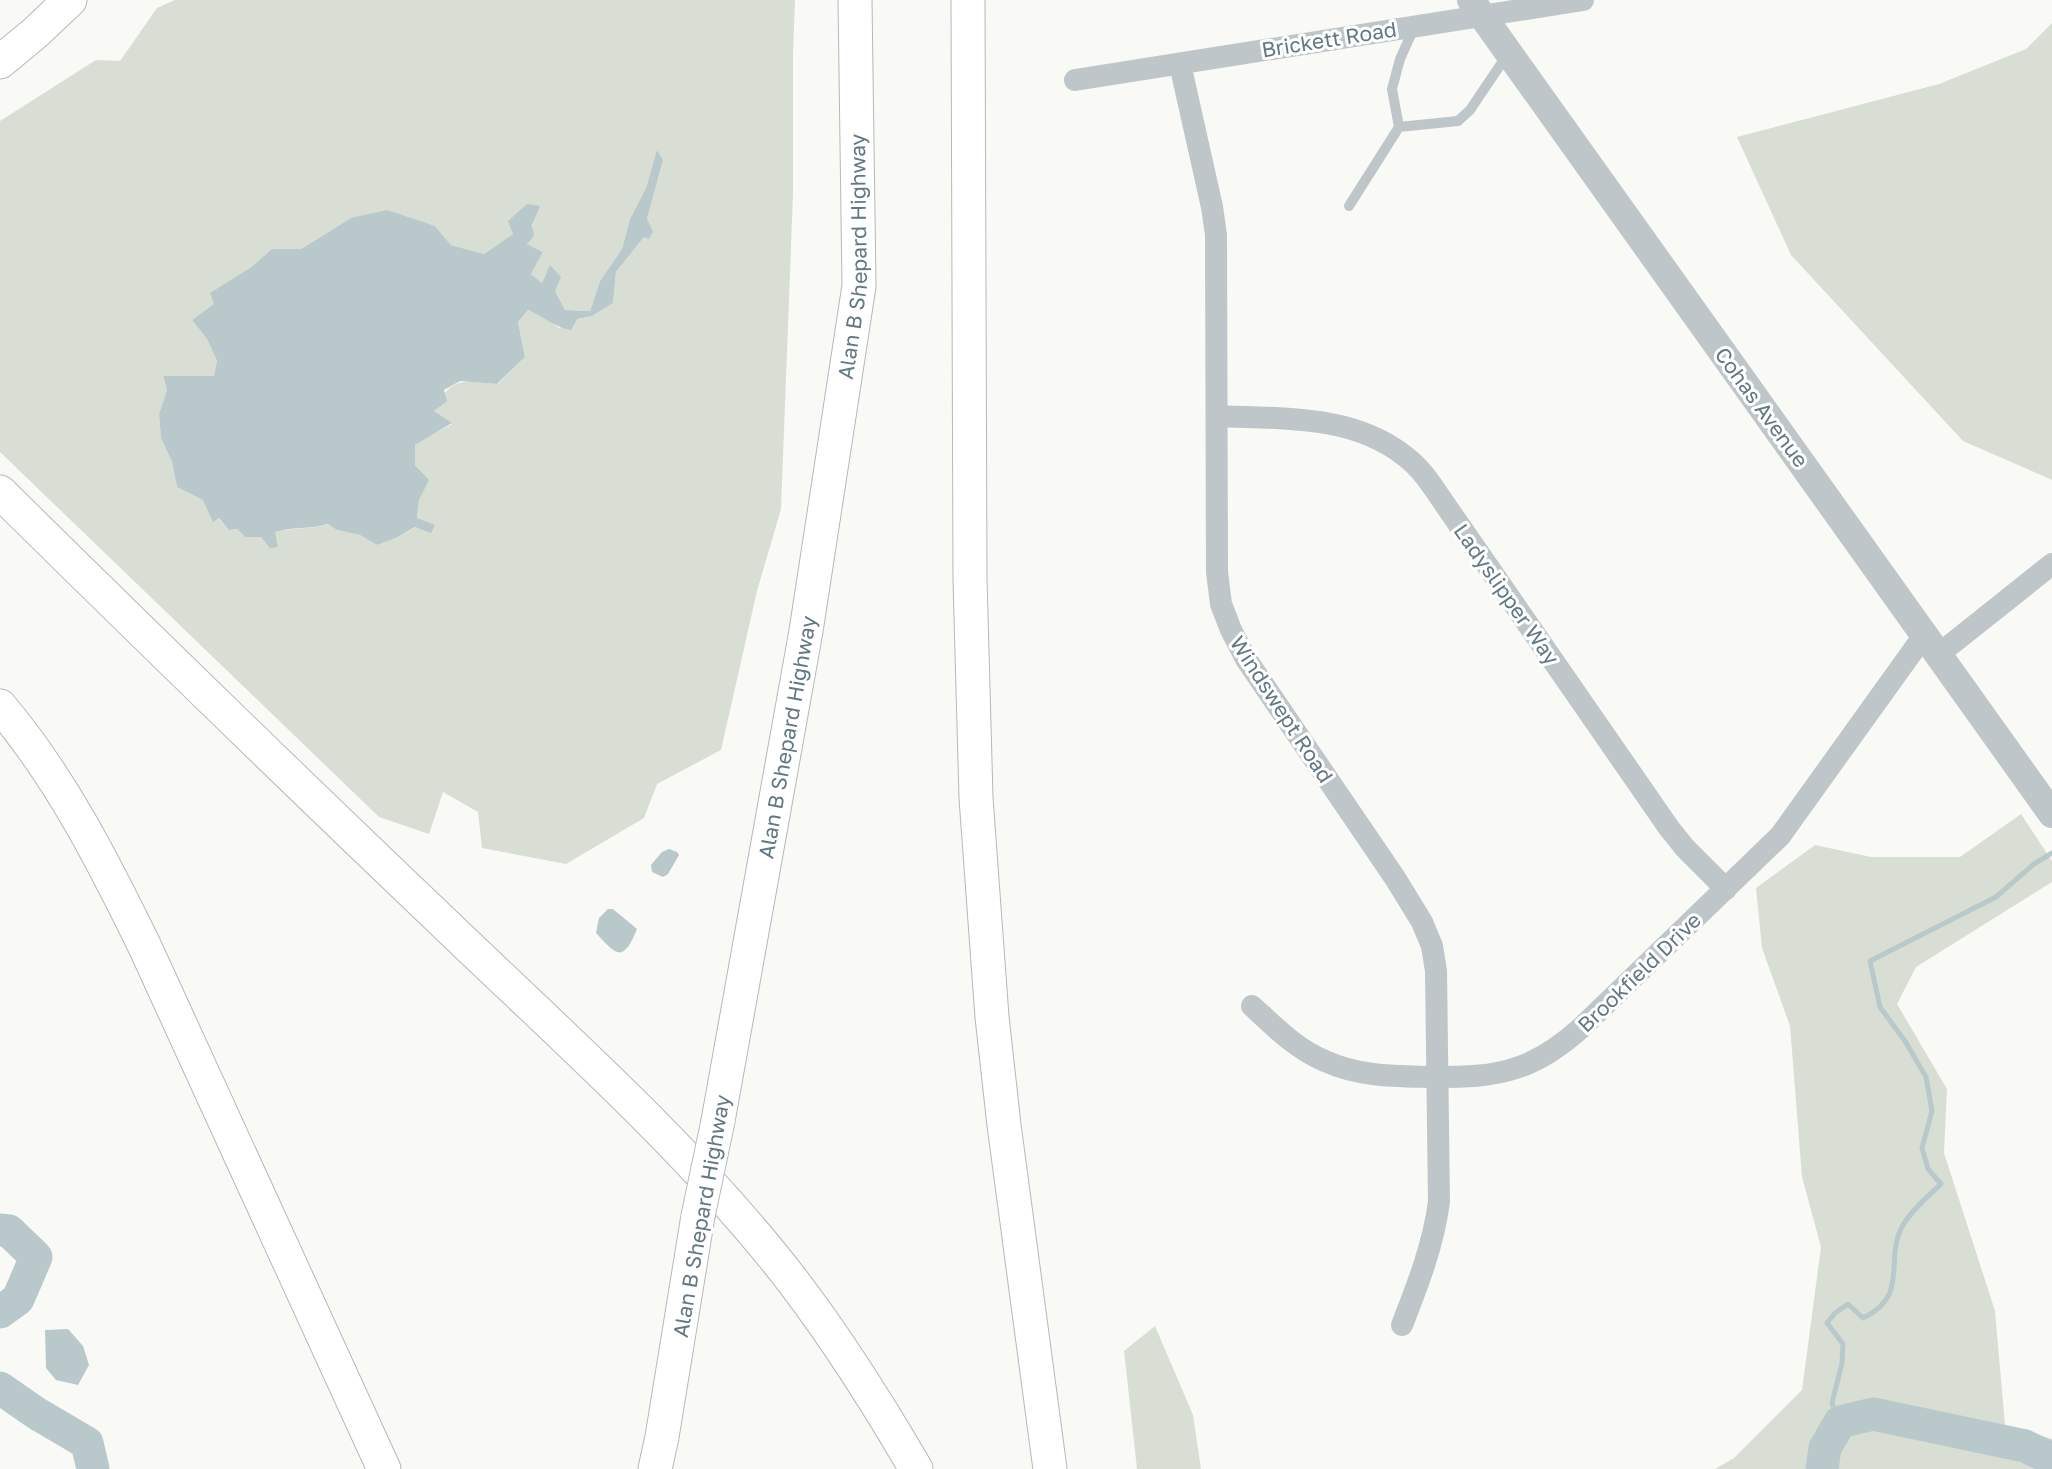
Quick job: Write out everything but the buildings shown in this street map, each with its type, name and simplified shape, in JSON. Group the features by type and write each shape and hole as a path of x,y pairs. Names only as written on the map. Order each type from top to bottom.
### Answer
{"highway":[{"path":"0,62 70,0"},
{"name":"Alan B Shepard Highway","path":"654,1469 662,1437 698,1216 718,1121 806,631 859,286 855,0"},
{"path":"968,0 970,567 976,798 992,1017 1004,1125 1050,1469"},
{"path":"0,492 319,804 643,1115 720,1195 777,1260 854,1365 916,1469"},
{"path":"0,706 51,774 116,887 384,1469"}],"street":[{"name":"Brickett Road","path":"1076,80 1416,25 1477,8 1582,0"},
{"name":"Cohas Avenue","path":"1477,8 2052,814"},
{"name":"Windswept Road","path":"1180,64 1212,207 1216,235 1216,541 1221,604 1246,660 1395,878 1422,922 1432,946 1436,971 1439,1202 1435,1232 1425,1266 1402,1325"},
{"name":"Ladyslipper Way","path":"1217,416 1339,424 1374,437 1408,458 1422,472 1444,503 1669,828 1684,848 1726,889"},
{"name":"Brookfield Drive","path":"1252,1006 1291,1042 1326,1062 1364,1074 1473,1077 1497,1074 1520,1067 1562,1045 1763,854 1932,644 2052,564"}],"lane":[{"path":"1349,206 1399,127 1392,89 1400,59 1416,25"},
{"path":"1399,127 1458,121 1470,110 1509,52"}],"shaded area":[{"path":"175,0 795,0 793,194 781,509 757,591 721,750 657,784 644,818 566,864 482,848 478,812 443,792 429,834 379,817 0,452 0,121 96,60 120,61 157,8","holes":["657,151 663,160 644,237 616,272 613,303 592,316 577,319 559,328 543,316 528,310 518,322 525,357 498,384 459,383 446,391 440,399 434,411 452,424 415,444 415,465 428,480 419,500 416,527 377,545 360,535 337,530 329,524 245,537 237,529 229,530 203,500 177,487 172,462 161,438 159,414 167,390 163,377 214,377 217,361 207,339 192,320 215,304 211,294 250,268 272,249 301,249 351,218 435,226 451,245 484,254 513,234 539,206 527,244 543,252 531,274 542,283 550,266 555,291 565,310 590,311 600,281 622,249 630,219 646,188"]},
{"path":"2052,23 2052,480 1963,441 1791,255 1737,137 1939,84 2026,49"},
{"path":"657,150 663,160 647,219 653,232 649,239 644,237 616,272 613,303 592,316 577,319 571,330 528,310 518,322 525,357 497,384 460,381 444,390 447,401 434,411 452,423 415,445 415,465 429,480 419,500 417,518 435,525 431,533 415,527 396,538 377,545 360,535 337,530 328,524 275,532 278,547 270,548 261,537 245,537 237,529 229,530 219,518 213,522 203,500 177,487 172,462 161,438 159,414 167,390 163,376 214,376 217,361 207,339 192,320 214,304 210,293 250,268 272,249 301,249 351,218 387,210 435,226 451,245 484,254 513,234 508,221 527,204 540,206 532,226 534,236 527,244 543,252 531,274 542,283 550,265 561,277 555,291 565,310 590,311 600,281 622,249 630,219 646,188"},
{"path":"2021,814 2052,861 2052,882 1916,967 1897,1004 1947,1089 1944,1153 1995,1311 2005,1425 2052,1439 2052,1469 1715,1469 1734,1458 1802,1390 1821,1247 1802,1177 1790,1026 1762,948 1756,888 1815,845 1871,857 1960,857"},
{"path":"669,849 679,855 668,874 663,877 652,872 651,865 662,852"},
{"path":"608,909 613,909 637,929 628,947 623,951 615,951 609,947 596,933 599,918"},
{"path":"1155,1326 1193,1415 1201,1469 1137,1469 1124,1351"},
{"path":"68,1329 83,1346 89,1365 78,1385 56,1380 46,1368 45,1330"}],"waterway":[{"path":"1840,1422 1832,1403 1842,1363 1843,1344 1827,1323 1835,1313 1848,1304 1863,1318 1878,1309 1887,1299 1894,1276 1895,1251 1903,1225 1941,1184 1928,1169 1922,1148 1932,1111 1926,1077 1905,1041 1880,1007 1870,961 1996,897 2034,864 2052,853"},
{"path":"0,1230 9,1231 36,1257 18,1299 0,1312"},
{"path":"0,1388 36,1413 87,1443 93,1469"},
{"path":"1822,1469 1825,1448 1840,1422 1873,1414 2025,1446 2052,1459"}]}
